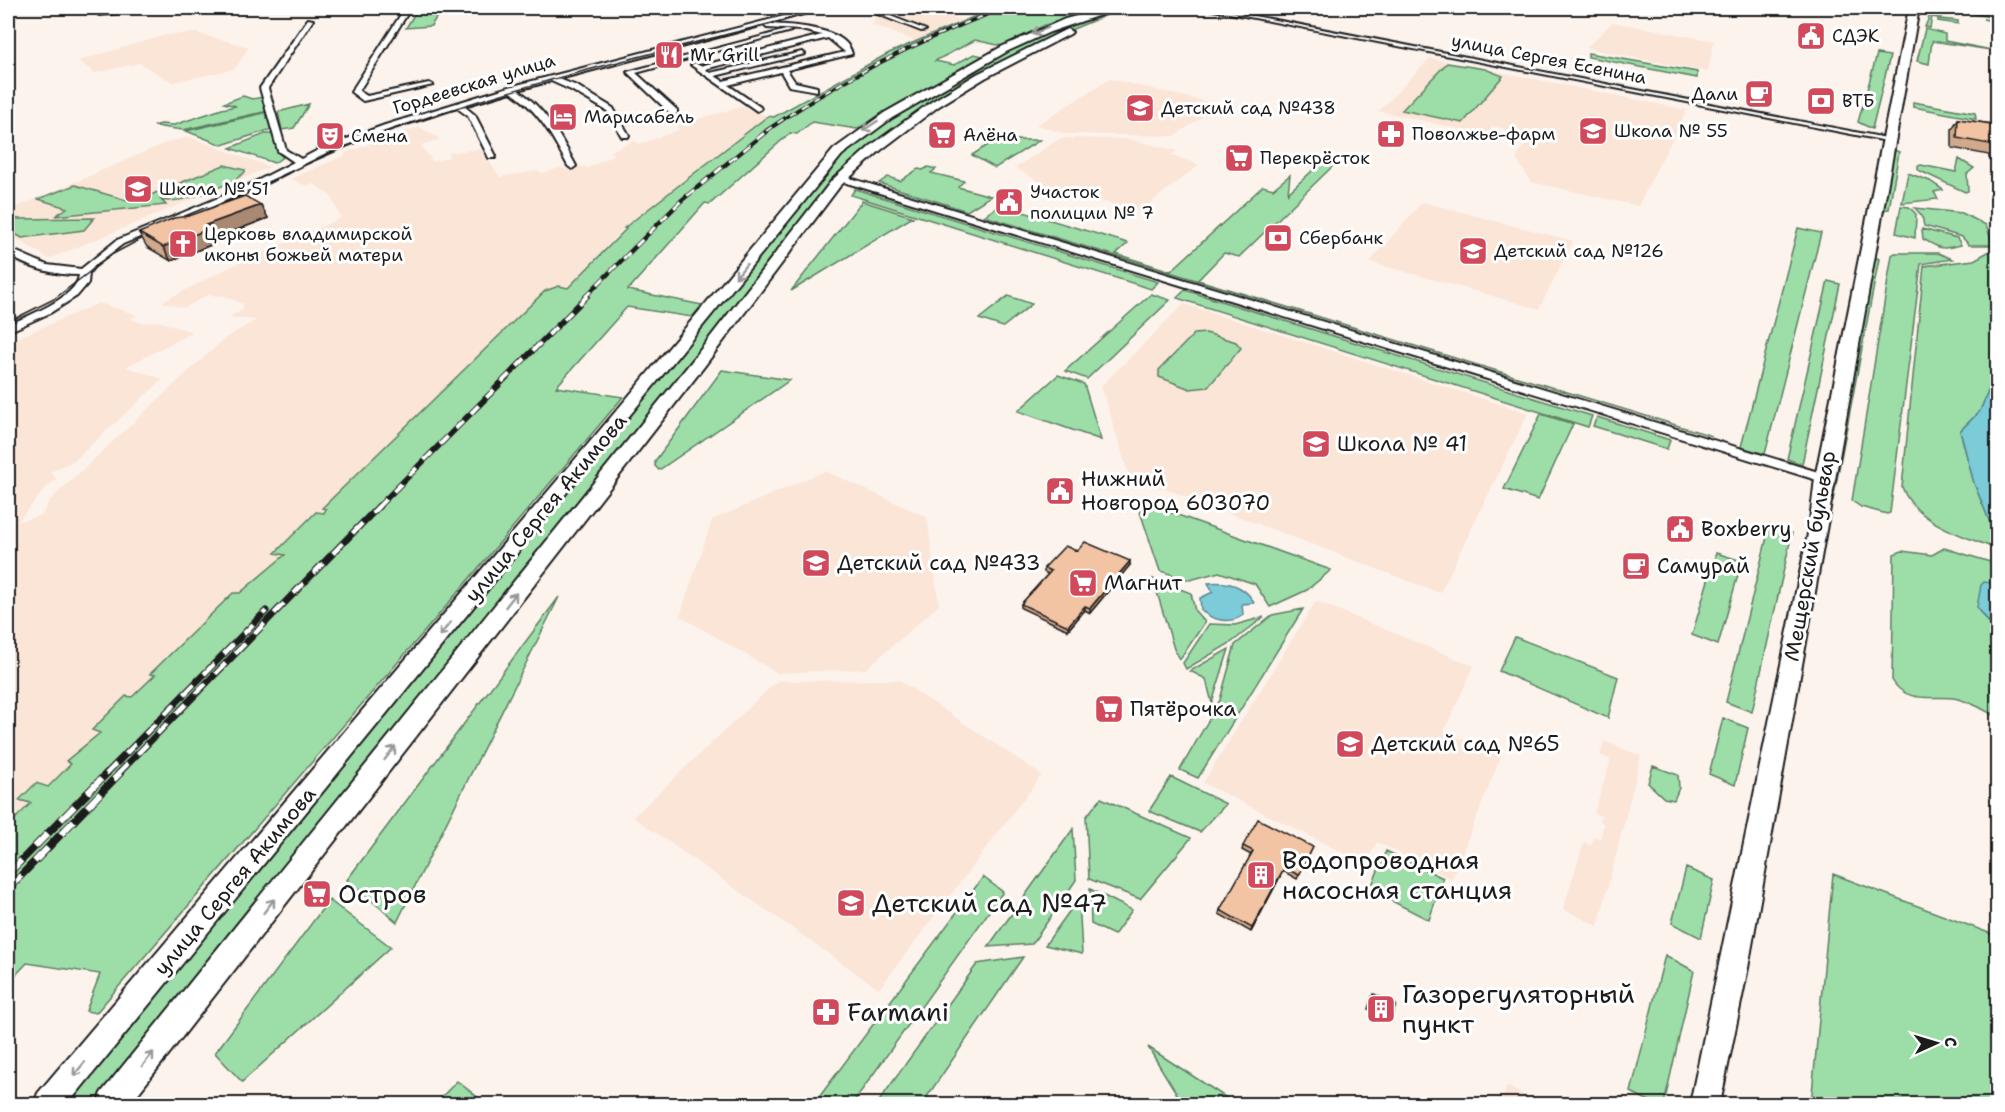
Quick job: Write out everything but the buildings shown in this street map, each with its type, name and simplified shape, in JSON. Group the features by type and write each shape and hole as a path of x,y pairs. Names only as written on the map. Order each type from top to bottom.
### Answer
{"main road":[{"name":"Мещерский бульвар","path":"1705,1104 1734,968 1816,539 1824,478 1887,139 1914,8"},
{"name":"улица Сергея Акимова","path":"112,1104 697,365 840,178 935,104 981,76 1118,9"},
{"name":"улица Сергея Акимова","path":"49,1104 634,401 838,152 863,130 894,110 1005,47 1048,27 1118,9"}],"street":[{"path":"96,8 99,13 174,8"},
{"path":"408,8 356,92 366,99 429,85"},
{"name":"Гордеевская улица","path":"8,329 46,311 73,294 82,283 84,272 120,242 250,188 300,162 366,135 550,78 821,8"},
{"path":"865,8 923,30"},
{"path":"925,8 943,13"},
{"name":"улица Сергея Есенина","path":"1206,8 1231,10 1887,139"},
{"path":"300,162 282,151 264,88 310,20"},
{"path":"721,84 850,53 846,47 827,36 800,27 756,24"},
{"path":"674,112 631,72 800,27"},
{"path":"699,68 827,36"},
{"path":"670,46 757,109"},
{"path":"709,75 802,54"},
{"path":"783,70 792,84 814,88"},
{"path":"550,78 574,88 610,110 625,135"},
{"path":"512,89 539,113 556,135 572,166"},
{"path":"458,105 471,115 492,156"},
{"path":"840,178 1824,478"},
{"path":"10,255 41,267 67,273 84,272"}],"shaded area":[{"path":"930,11 961,20 915,41 871,24 876,22 873,19 889,14 901,19"},
{"path":"1613,22 1714,41 1708,72 1586,48"},
{"path":"196,33 249,47 235,69 173,82 139,63 95,73 78,61 166,35"},
{"name":"Школа № 55","path":"1430,58 1687,110 1638,206 1531,182 1516,159 1530,135 1493,126 1486,135 1379,111"},
{"name":"Детский сад №438","path":"1110,79 1219,105 1175,136 1067,134 1036,125"},
{"path":"741,107 768,116 625,227 568,288 451,382 323,507 327,509 323,514 276,553 285,554 240,593 233,593 151,673 155,675 132,697 126,696 93,729 101,733 67,761 72,763 48,787 36,783 20,800 32,802 15,819 8,817 8,342 99,303 137,315 131,319 142,323 158,321 193,332 126,367 163,379 75,460 50,472 57,479 48,486 17,522 42,515 50,500 191,369 227,337 256,320 229,317 243,310 243,304 224,296 208,295 184,308 162,302 226,269 341,218 331,196 314,184 307,186 290,179 344,156 347,152 420,127 440,139 421,145 433,162 450,157 448,153 480,149 500,177 537,171 544,173 559,168 572,170 578,166 588,168 615,154 609,152 634,141 640,144 679,130 676,125"},
{"name":"Школа № 51","path":"189,137 270,167 49,259 8,234 8,211 168,142"},
{"path":"1061,138 1128,139 1177,151 1172,155 1199,165 1139,212 1046,185 1015,168"},
{"name":"Детский сад №126","path":"1422,202 1573,241 1539,309 1370,262"},
{"name":"Школа № 41","path":"1184,304 1528,413 1440,593 1129,475 1101,386"},
{"name":"Детский сад №433","path":"825,471 927,517 939,605 866,669 777,673 680,616 712,520"},
{"name":"Детский сад №65","path":"1316,601 1474,666 1444,731 1501,756 1452,879 1377,842 1366,864 1203,783"},
{"name":"Детский сад №47","path":"899,680 1042,775 879,989 633,817 777,681"},
{"path":"1604,741 1641,756 1598,926 1563,909 1584,842 1591,846 1594,836 1600,839 1604,824 1600,821 1601,816 1594,813 1611,760 1600,755"},
{"path":"1507,1086 1514,1090 1541,1104 1501,1104"}],"green space":[{"path":"418,8 442,8 431,26 406,28"},
{"path":"994,8 1107,8 1045,25 1002,46 975,40 935,61 954,65 974,54 983,56 857,129 812,122 797,134 790,133 710,204 705,203 628,290 702,305 692,317 627,307 556,387 623,397 96,1013 86,1011 100,974 27,963 8,983 8,817 15,819 31,803 19,800 36,783 48,787 71,764 66,761 100,733 92,730 126,696 132,697 155,675 150,674 233,593 240,593 285,555 275,553 316,512 324,513 326,509 322,508 545,291 559,286 568,288 626,229 624,228 768,116 774,117 889,53"},
{"path":"1933,8 1937,8 1937,12 1942,13 1940,19 1958,21 1958,24 1938,21 1938,18 1932,17 1930,28 1925,27"},
{"path":"1945,9 1997,15 1997,22 1983,19 1992,20 1991,17"},
{"path":"1109,10 1114,12 1044,41 983,72 863,153 839,173 754,283 97,1104 69,1104 843,153 864,134 1009,48 1056,28"},
{"path":"1925,29 1945,34 1945,41 1997,51 1932,41 1929,64 1917,61"},
{"path":"1588,53 1697,72 1697,78 1588,57"},
{"path":"1877,54 1890,56 1872,129 1858,122"},
{"path":"1447,63 1485,69 1503,76 1463,123 1402,110"},
{"path":"243,96 252,99 264,97 268,111 183,130 154,126 174,125 236,106 224,103"},
{"path":"1913,102 1975,113 1976,119 1913,107"},
{"path":"309,104 294,128 282,130 278,112"},
{"path":"268,112 272,129 222,145 186,131"},
{"path":"265,134 273,134 277,152 283,157 274,163 230,148"},
{"path":"996,140 1040,140 995,168 972,155"},
{"path":"1894,150 1899,152 1889,209 1881,210"},
{"path":"1325,159 1337,162 1239,257 1224,253 1198,280 1712,436 984,216 1000,205 1128,243 1116,254 1171,271 1263,186 1273,189 1290,175 1288,193"},
{"path":"1959,159 1974,168 1967,174 1968,191 1965,192 1918,170 1918,166 1921,165 1956,172"},
{"path":"224,165 245,170 245,172 228,183 192,197 180,200 161,200 166,205 55,216 67,208 38,199 75,185 126,200 153,194"},
{"path":"928,167 936,169 931,173 964,181 958,187 991,196 967,211 879,183 888,177 900,181 918,169 923,170"},
{"path":"1908,173 1930,181 1943,190 1934,192 1938,199 1902,203"},
{"path":"855,189 1158,282 1151,289 851,195"},
{"path":"862,201 913,217 791,291"},
{"path":"1901,206 1909,207 1916,214 1915,238 1896,233"},
{"path":"1915,208 1962,213 1986,225 1993,245 1969,245 1962,237 1924,226 1922,216"},
{"path":"8,216 18,219 94,218 84,230 22,238 8,230"},
{"path":"1798,228 1821,233 1765,454 1741,447"},
{"path":"1922,229 1957,238 1961,245 1938,247 1923,239"},
{"path":"1997,247 1997,370 1980,411 1960,431 1974,483 1997,540 1997,549 1942,527 1929,519 1908,499 1902,487 1924,266 1974,260"},
{"path":"1895,253 1938,253 1952,259 1921,264 1890,513 1887,514 1861,507 1852,501 1892,255"},
{"path":"1875,257 1879,259 1833,500 1829,499"},
{"path":"1828,281 1840,284 1802,464 1787,459"},
{"path":"1185,290 1592,416 1588,427 1177,298"},
{"path":"1151,294 1170,300 1087,379 1065,371"},
{"path":"1008,296 1032,304 1003,327 979,319"},
{"path":"1206,333 1236,342 1241,348 1208,387 1190,389 1159,377 1159,370 1194,334"},
{"path":"722,370 790,380 659,470 655,466 655,461"},
{"path":"1058,375 1084,384 1101,440 1018,411"},
{"path":"1541,414 1573,424 1538,500 1504,489"},
{"path":"1597,417 1670,440 1667,449 1593,426"},
{"path":"1136,500 1331,570 1307,590 1270,607 1255,584 1219,572 1190,580 1160,571"},
{"path":"1770,525 1792,533 1752,712 1726,702"},
{"path":"1944,548 1997,564 1997,584 1990,582 1980,612 1997,632 1997,718 1979,707 1958,699 1914,696 1898,688 1892,680 1894,554 1902,551 1932,555"},
{"path":"1716,553 1742,561 1718,645 1692,635"},
{"path":"1153,579 1191,593 1195,611 1205,622 1180,659 1174,649"},
{"path":"559,597 397,922 347,880"},
{"path":"1303,609 1198,778 1180,770 1220,700 1235,645 1272,615"},
{"path":"1264,617 1232,642 1186,669 1183,663 1209,624 1235,625"},
{"path":"1515,637 1618,677 1608,718 1499,671"},
{"path":"1229,649 1212,703 1206,679 1190,671"},
{"path":"1723,718 1748,728 1735,785 1709,774"},
{"path":"1653,766 1678,775 1679,788 1674,800 1664,798 1648,783"},
{"path":"1171,777 1226,804 1200,832 1149,811"},
{"path":"1101,798 1191,838 1140,899 1089,879 1086,817"},
{"path":"1073,829 1076,880 1032,944 988,947"},
{"path":"1386,851 1443,878 1429,920 1370,890"},
{"path":"1686,868 1714,880 1701,938 1672,923"},
{"path":"1833,874 1997,936 1997,1104 1811,1104"},
{"path":"983,877 1003,892 852,1104 814,1104"},
{"path":"1090,889 1132,910 1114,935 1091,924"},
{"path":"1079,898 1082,954 1045,945"},
{"path":"329,900 391,947 242,1082 215,1053"},
{"path":"1665,955 1694,971 1664,1104 1655,1104 1631,1092"},
{"path":"1023,957 922,1104 877,1104 977,964"},
{"path":"1148,1047 1236,1104 1183,1104"},
{"path":"457,1081 484,1102 435,1104"}],"water":[{"path":"1997,370 1997,540 1974,483 1960,431 1980,411"},
{"path":"1984,582 1997,584 1997,632 1977,607 1981,585"},
{"path":"1208,583 1229,584 1240,588 1254,603 1242,604 1243,615 1232,620 1221,620 1210,616 1201,610 1200,598 1213,592"}],"tram line":[{"path":"199,213 308,163 430,116 601,66 831,8"},
{"path":"168,223 207,207"},
{"path":"8,322 54,299 113,254 158,230"}],"railway":[{"path":"766,131 822,94 881,62 941,33 1004,8"},
{"path":"585,297 682,200 768,130"},
{"path":"378,507 587,296"},
{"path":"118,774 379,506"},
{"path":"106,774 266,611"},
{"path":"8,874 107,773"},
{"path":"8,889 120,773"}],"place":[{"name":"СДЭК","path":"1811,36"},
{"name":"Mr Grill","path":"669,55"},
{"name":"Дали","path":"1759,94"},
{"name":"ВТБ","path":"1821,101"},
{"name":"Детский сад №438","path":"1140,108"},
{"name":"Марисабель","path":"563,117"},
{"name":"Школа № 55","path":"1593,131"},
{"name":"Поволжье-фарм","path":"1391,134"},
{"name":"Алёна","path":"942,135"},
{"name":"Смена","path":"330,136"},
{"name":"Перекрёсток","path":"1239,158"},
{"name":"Школа № 51","path":"138,189"},
{"name":"Участок полиции № 7","path":"1009,202"},
{"name":"Сбербанк","path":"1278,238"},
{"name":"Церковь владимирской иконы божьей матери","path":"183,244"},
{"name":"Детский сад №126","path":"1473,251"},
{"name":"Школа № 41","path":"1316,444"},
{"name":"Нижний Новгород 603070","path":"1060,491"},
{"name":"Boxberry","path":"1680,529"},
{"name":"Детский сад №433","path":"816,563"},
{"name":"Самурай","path":"1636,566"},
{"name":"Магнит","path":"1083,583"},
{"name":"Пятёрочка","path":"1109,709"},
{"name":"Детский сад №65","path":"1350,744"},
{"name":"Водопроводная насосная станция","path":"1261,875"},
{"name":"Остров","path":"317,894"},
{"name":"Детский сад №47","path":"851,903"},
{"name":"Газорегуляторный пункт","path":"1381,1009"},
{"name":"Farmani","path":"826,1012"}]}
